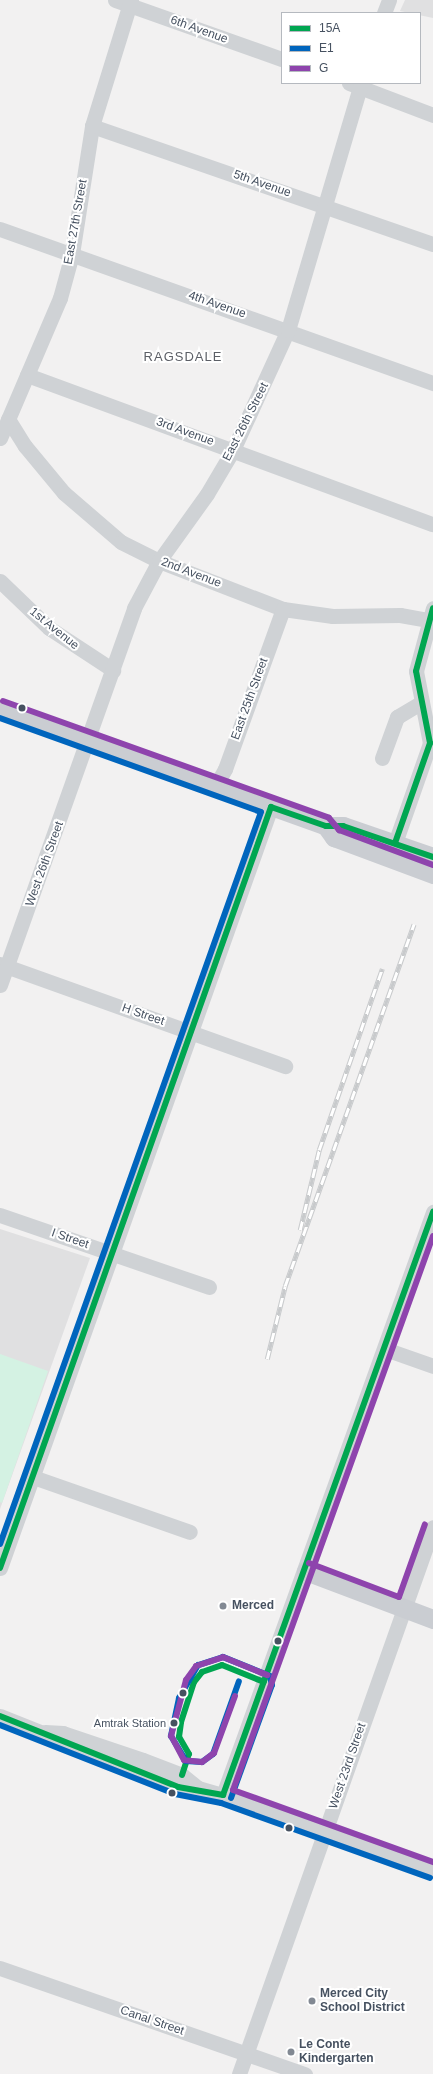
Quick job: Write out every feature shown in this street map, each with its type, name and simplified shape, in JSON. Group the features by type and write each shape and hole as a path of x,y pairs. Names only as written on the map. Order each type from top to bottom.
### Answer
{"main road":[{"path":"0,709 326,826 343,826 433,857"},
{"path":"326,826 334,837 433,874"},
{"path":"306,1571 433,1619"}],"street":[{"name":"6th Avenue","path":"115,0 130,3 281,59"},
{"path":"384,12 389,0"},
{"name":"East 27th Street","path":"0,438 60,298 72,254 92,126 130,3"},
{"path":"357,84 433,114"},
{"name":"East 26th Street","path":"89,742 134,608 158,561 207,494 234,450 288,330 326,206 357,84"},
{"name":"5th Avenue","path":"92,126 433,244"},
{"name":"4th Avenue","path":"0,229 288,330 433,383"},
{"name":"3rd Avenue","path":"26,375 433,524"},
{"name":"2nd Avenue","path":"8,419 43,469 75,503 121,542 158,561 283,609 333,616 431,614"},
{"name":"1st Avenue","path":"0,581 49,628 113,670"},
{"name":"East 25th Street","path":"215,787 225,769 283,609"},
{"path":"395,843 428,748 429,726 417,686 416,662 431,614"},
{"path":"382,758 397,717 422,702"},
{"name":"West 26th Street","path":"0,985 3,965 89,742"},
{"path":"0,1568 271,807"},
{"name":"H Street","path":"3,965 285,1066"},
{"path":"223,1795 306,1571 433,1212"},
{"name":"I Street","path":"0,1215 208,1286"},
{"path":"385,1348 433,1366"},
{"path":"33,1477 190,1532"},
{"name":"West 23rd Street","path":"239,2074 433,1527"},
{"path":"0,1716 46,1732 60,1743 178,1787 198,1788 223,1795 433,1870"},
{"name":"Canal Street","path":"0,1968 305,2074"}],"shaded area":[{"path":"405,0 433,0 433,18 421,15 421,12 400,11"},
{"path":"0,1229 90,1258 0,1509"}],"green space":[{"path":"0,1354 48,1371 2,1503 0,1502"}],"railway":[{"path":"267,1359 285,1286 414,924"},
{"path":"300,1230 319,1150 382,969"}],"transit line":[{"name":"15A","path":"395,843 430,743 416,671 433,608"},
{"name":"G","path":"3,701 329,818 339,830 433,865"},
{"name":"E1","path":"0,718 261,812 0,1544"},
{"name":"15A","path":"0,1568 271,807 326,826 343,826 433,857"},
{"name":"15A","path":"0,1716 178,1787 223,1795 433,1212"},
{"name":"G","path":"433,1236 233,1790 433,1862"},
{"name":"G","path":"309,1563 399,1597 425,1524"},
{"name":"E1","path":"231,1798 272,1685 270,1676 223,1657 198,1665 179,1698 171,1736 186,1761 202,1762 213,1754 239,1681"},
{"name":"G","path":"235,1696 214,1753 202,1762 184,1760 171,1736 186,1680 196,1666 223,1657 267,1675"},
{"name":"15A","path":"182,1775 189,1754 179,1737 181,1722 194,1682 202,1672 222,1665 264,1682"},
{"name":"E1","path":"0,1725 175,1794 221,1803 430,1878"}],"place":[{"name":"Merced","path":"223,1606"},
{"name":"Amtrak Station","path":"174,1723"},
{"name":"Merced City School District","path":"312,2001"},
{"name":"Le Conte Kindergarten","path":"291,2052"}],"district":[{"name":"RAGSDALE","path":"183,357"}]}
